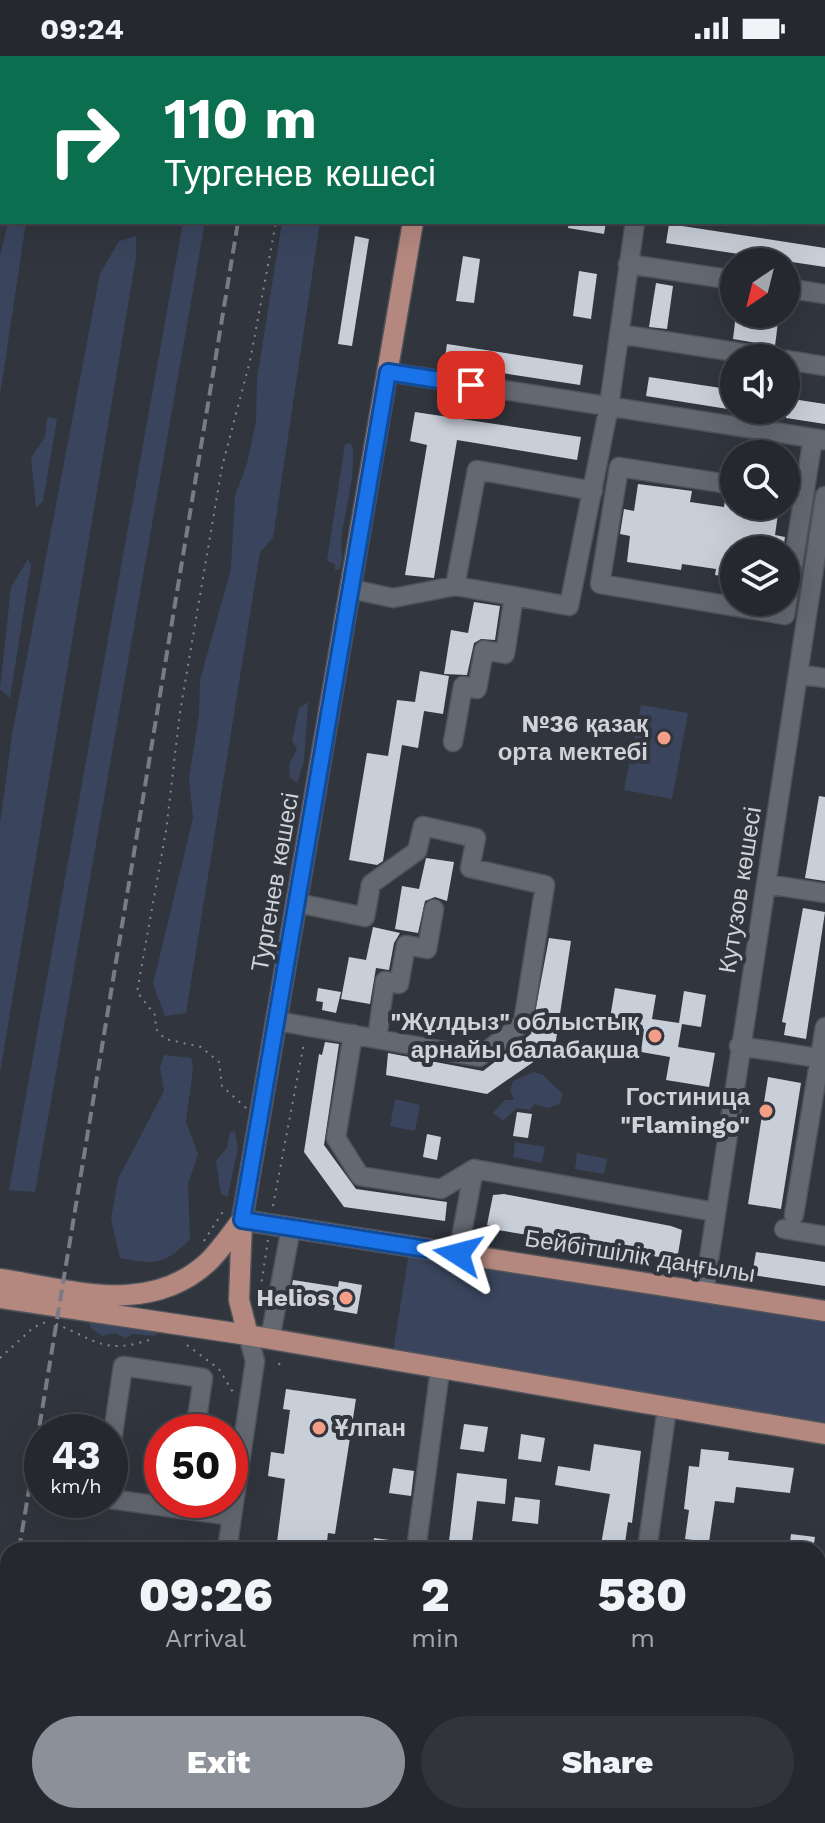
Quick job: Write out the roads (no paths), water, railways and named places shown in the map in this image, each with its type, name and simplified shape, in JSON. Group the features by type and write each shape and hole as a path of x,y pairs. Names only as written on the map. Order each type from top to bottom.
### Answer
{"main road":[{"name":"Тургенев көшесі","path":"248,1335 239,1300 243,1218 413,224"},
{"name":"Бейбітшілік даңғылы","path":"243,1218 825,1311"},
{"path":"0,1279 105,1294 132,1296 159,1292 207,1263 243,1218"},
{"path":"0,1298 248,1335 276,1334 440,1370 825,1434"}],"street":[{"path":"351,589 393,598 455,586 569,606 609,406 635,224"},
{"path":"628,264 720,278"},
{"path":"800,290 825,294"},
{"path":"619,334 720,350"},
{"path":"800,362 825,366"},
{"path":"388,372 819,439 800,483"},
{"path":"720,483 619,467 600,584 785,615 793,520"},
{"path":"455,586 477,470 593,491"},
{"name":"Кутузов көшесі","path":"704,1292 825,496"},
{"path":"453,742 463,686 477,689 484,650 505,654 514,596"},
{"path":"798,674 825,678"},
{"path":"277,1021 479,1057 523,1023 545,885 470,868 476,838 423,826 417,851 371,884 365,917 297,903"},
{"path":"766,884 825,893"},
{"path":"377,1039 385,981 399,984 406,945 427,949 434,909"},
{"path":"825,1027 822,1059 789,1222 825,1236"},
{"path":"353,1034 336,1138 360,1176 441,1189 474,1169 715,1212"},
{"path":"739,1046 822,1059"},
{"path":"458,1254 474,1169"},
{"path":"276,1334 291,1228"},
{"name":"Тургенев көшесі","path":"247,1414 255,1361 248,1335"},
{"path":"116,1414 123,1366 203,1378 198,1414"},
{"path":"417,1542 440,1370"},
{"path":"648,1542 667,1408"},
{"name":"Тургенев көшесі","path":"228,1542 232,1518"}],"railway":[{"path":"20,1542 238,224"}],"place":[{"name":"№36 қазақ орта мектебі","path":"664,738"},
{"name":"\"Жұлдыз\" облыстық арнайы балабақша","path":"655,1036"},
{"name":"Гостиница \"Flamingo\"","path":"766,1111"},
{"name":"Helios","path":"346,1298"},
{"name":"Ұлпан","path":"319,1428"}]}
